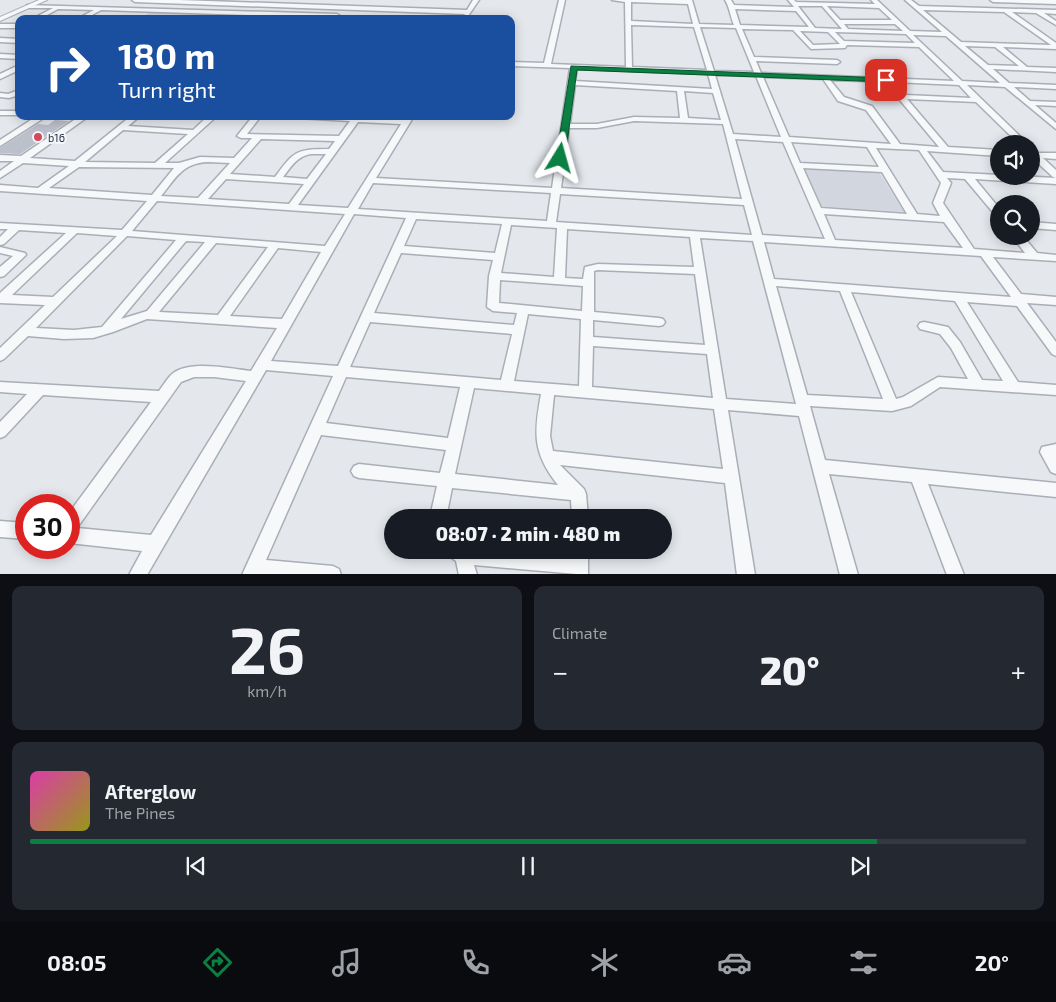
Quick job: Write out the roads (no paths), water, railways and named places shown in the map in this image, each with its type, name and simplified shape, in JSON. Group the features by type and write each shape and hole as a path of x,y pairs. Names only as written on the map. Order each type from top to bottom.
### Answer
{"street":[{"path":"0,19 44,0"},
{"path":"67,8 84,0"},
{"path":"135,0 255,2 347,7 405,7 469,12"},
{"path":"118,14 145,0"},
{"path":"315,6 322,0"},
{"path":"339,15 354,0"},
{"path":"468,15 476,0"},
{"path":"547,66 562,0"},
{"path":"615,0 690,1 730,136 848,574"},
{"path":"628,0 629,69"},
{"path":"874,0 1015,135"},
{"path":"908,0 1056,127"},
{"path":"959,0 974,10"},
{"path":"985,0 1056,46"},
{"path":"993,0 1056,2"},
{"path":"1019,0 1056,24"},
{"path":"238,14 255,2"},
{"path":"730,3 792,2 880,6"},
{"path":"792,2 814,29"},
{"path":"730,3 797,9"},
{"path":"730,3 731,13 739,27 832,244"},
{"path":"823,4 846,30"},
{"path":"29,6 262,15"},
{"path":"43,15 59,7"},
{"path":"917,8 1056,12"},
{"path":"88,15 100,9"},
{"path":"839,22 897,22"},
{"path":"628,23 948,34"},
{"path":"0,26 15,26"},
{"path":"795,29 809,46 824,48 844,47 830,30"},
{"path":"1040,35 1056,35"},
{"path":"0,40 15,41"},
{"path":"842,43 921,45"},
{"path":"959,44 1056,46"},
{"path":"996,45 1026,69"},
{"path":"824,48 849,78"},
{"path":"0,56 15,57"},
{"path":"0,61 10,56"},
{"path":"752,59 836,62"},
{"path":"515,64 711,74 1056,87"},
{"path":"559,281 556,191 574,67"},
{"path":"987,67 1056,70"},
{"path":"0,77 15,69"},
{"path":"825,77 840,100 869,108 896,146"},
{"path":"867,79 879,95 978,100"},
{"path":"571,83 716,91"},
{"path":"680,88 684,121"},
{"path":"0,95 9,96 15,94"},
{"path":"902,97 946,150"},
{"path":"1028,103 1056,104"},
{"path":"0,113 15,113"},
{"path":"565,126 597,126 634,119 726,122"},
{"path":"0,144 37,120"},
{"path":"0,175 79,120"},
{"path":"39,191 77,164 131,120"},
{"path":"157,166 208,120"},
{"path":"254,120 241,136 341,139"},
{"path":"291,208 355,120"},
{"path":"137,574 255,377 328,250 407,120"},
{"path":"121,128 195,132"},
{"path":"200,202 259,136"},
{"path":"730,136 990,152"},
{"path":"870,145 914,217"},
{"path":"922,148 946,183 938,203 971,253"},
{"path":"277,180 298,154 304,152 332,152"},
{"path":"1040,155 1056,156"},
{"path":"0,158 77,164 181,166"},
{"path":"2,351 125,233 156,199 185,162 193,160 237,160"},
{"path":"1040,160 1056,175"},
{"path":"797,165 886,170"},
{"path":"942,175 1056,181"},
{"path":"223,176 310,182"},
{"path":"968,177 990,203"},
{"path":"371,180 748,202"},
{"path":"0,188 1056,258"},
{"path":"817,211 947,219"},
{"path":"333,574 251,571 412,216"},
{"path":"486,327 493,307 495,276 507,222"},
{"path":"0,226 125,233 212,242 328,250"},
{"path":"1040,226 1056,227"},
{"path":"0,242 17,227"},
{"path":"1,299 74,230"},
{"path":"695,235 746,574"},
{"path":"104,331 182,239"},
{"path":"150,315 212,242"},
{"path":"1024,245 1034,257"},
{"path":"221,320 274,246"},
{"path":"397,249 499,258"},
{"path":"0,250 21,255 0,273"},
{"path":"985,254 1056,351"},
{"path":"586,393 589,269 592,267 701,271"},
{"path":"495,276 589,283"},
{"path":"770,282 959,298 1056,301"},
{"path":"844,288 892,405"},
{"path":"959,298 1014,387"},
{"path":"1,299 54,301"},
{"path":"493,307 659,322"},
{"path":"506,386 523,311"},
{"path":"25,330 76,335 104,331 135,317 150,315 286,324"},
{"path":"366,317 518,330"},
{"path":"924,326 944,330 956,346 977,383"},
{"path":"587,341 712,350"},
{"path":"262,365 720,404 804,406 892,405 906,402 938,382 977,383 1056,390"},
{"path":"80,511 170,384 183,374 196,372 255,377"},
{"path":"441,509 446,479 468,383"},
{"path":"0,386 162,396"},
{"path":"0,432 40,389"},
{"path":"548,390 542,426 542,442 550,465 578,494 579,509"},
{"path":"316,428 454,445"},
{"path":"1056,450 1047,452 1056,467"},
{"path":"547,457 731,477"},
{"path":"820,466 1056,490"},
{"path":"359,471 578,494"},
{"path":"917,476 956,574"},
{"path":"0,529 15,530"},
{"path":"80,536 155,544"},
{"path":"462,559 468,574"},
{"path":"531,559 579,563"}],"place":[{"name":"b16","path":"38,137"}]}
